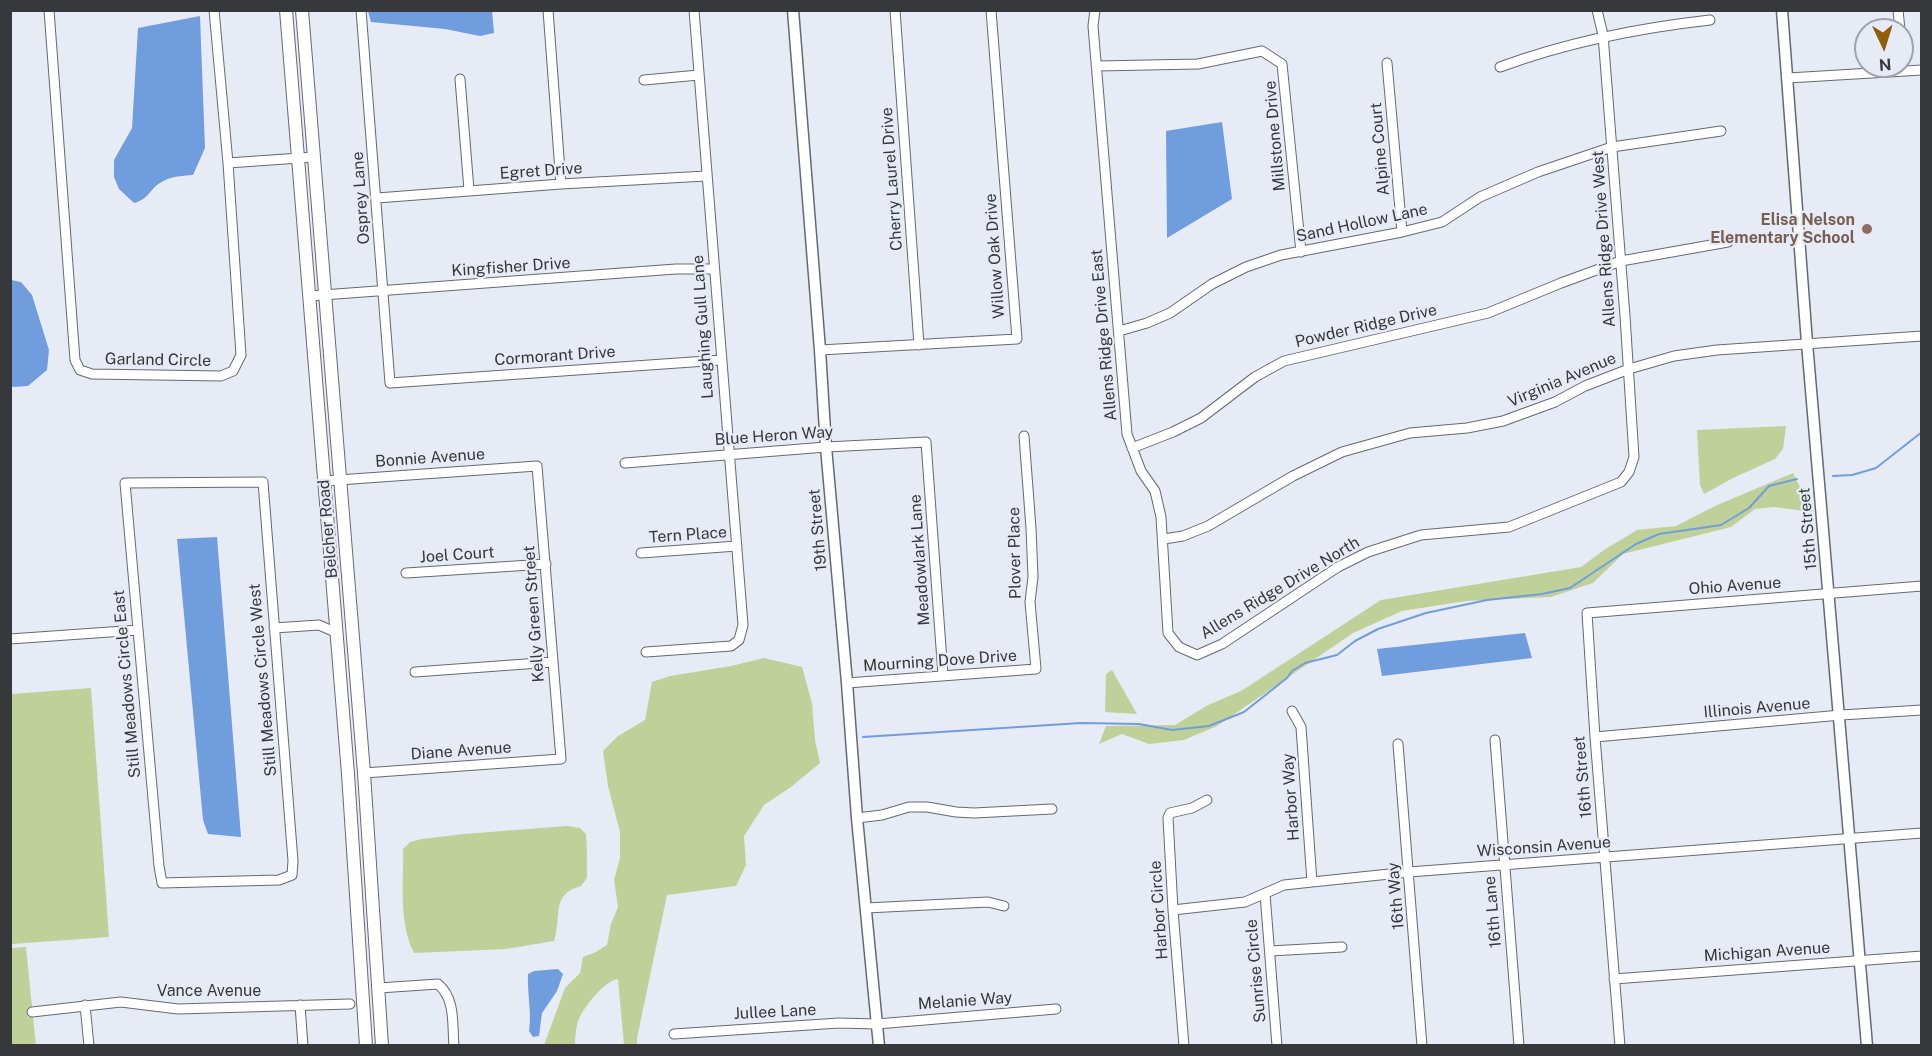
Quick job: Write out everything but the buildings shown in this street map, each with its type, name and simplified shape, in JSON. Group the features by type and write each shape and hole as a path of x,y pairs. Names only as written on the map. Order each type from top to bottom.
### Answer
{"main road":[{"name":"Belcher Road","path":"286,10 337,633 366,1046"},
{"name":"Belcher Road","path":"302,10 364,773 382,1046"}],"street":[{"name":"Garland Circle","path":"49,10 75,360 80,370 92,374 221,376 233,371 241,355 228,163 214,10"},
{"name":"Osprey Lane","path":"361,10 390,383"},
{"path":"548,10 561,184"},
{"name":"Laughing Gull Lane","path":"646,652 731,646 739,640 743,625 694,10"},
{"name":"19th Street","path":"793,10 826,447 857,818 879,1046"},
{"name":"Cherry Laurel Drive","path":"895,10 919,345"},
{"name":"Willow Oak Drive","path":"820,350 1017,339 991,10"},
{"name":"Allens Ridge Drive East","path":"1095,10 1093,26 1127,434 1141,471 1155,492 1164,539 1168,633 1179,647"},
{"name":"Allens Ridge Drive West","path":"1597,10 1603,35 1621,261 1634,458 1632,467"},
{"name":"15th Street","path":"1782,10 1807,343 1868,1046"},
{"path":"1500,67 1526,57 1603,35 1710,20"},
{"name":"Millstone Drive","path":"1097,66 1198,64 1262,51 1282,64 1301,252"},
{"name":"Alpine Court","path":"1387,63 1402,232"},
{"path":"1788,78 1854,72"},
{"path":"644,80 699,75"},
{"path":"460,79 469,190"},
{"name":"Sand Hollow Lane","path":"1119,331 1170,313 1206,288 1246,267 1281,255 1442,222 1480,197 1538,172 1612,147 1721,131"},
{"path":"228,163 314,158"},
{"name":"Egret Drive","path":"377,198 561,184 706,177"},
{"name":"Powder Ridge Drive","path":"1132,448 1202,418 1255,376 1284,361 1488,313 1621,261 1728,242"},
{"name":"Kingfisher Drive","path":"309,296 676,269 714,269"},
{"name":"Virginia Avenue","path":"1164,539 1183,536 1208,526 1293,476 1342,452 1410,434 1467,428 1503,421 1555,402 1585,386 1629,369 1674,356 1717,350 1922,336"},
{"name":"Cormorant Drive","path":"390,383 721,360"},
{"name":"Plover Place","path":"1024,436 1033,577 1030,602 1036,669"},
{"name":"Blue Heron Way","path":"625,463 826,447 926,442"},
{"name":"Meadowlark Lane","path":"926,442 943,675"},
{"name":"Bonnie Avenue","path":"324,481 537,466"},
{"name":"Kelly Green Street","path":"537,466 561,759"},
{"name":"Allens Ridge Drive North","path":"1179,647 1197,655 1222,644 1338,567 1368,552 1421,535 1509,527 1621,482 1632,467"},
{"name":"Still Meadows Circle West","path":"125,483 263,482 293,861 292,875 279,880 162,883"},
{"name":"Still Meadows Circle East","path":"125,483 162,883"},
{"name":"Tern Place","path":"640,553 737,546"},
{"name":"Joel Court","path":"406,573 546,564"},
{"name":"Ohio Avenue","path":"1587,613 1922,586"},
{"name":"16th Street","path":"1587,613 1620,1046"},
{"path":"274,628 319,625 337,633"},
{"path":"10,639 138,630"},
{"path":"415,672 553,662"},
{"name":"Mourning Dove Drive","path":"847,683 1036,669"},
{"name":"Illinois Avenue","path":"1595,737 1922,710"},
{"name":"Harbor Way","path":"1292,711 1301,727 1312,882"},
{"name":"16th Lane","path":"1495,741 1519,1046"},
{"name":"16th Way","path":"1398,744 1422,1046"},
{"name":"Diane Avenue","path":"364,773 561,759"},
{"name":"Harbor Circle","path":"1184,1046 1168,818 1170,813 1192,808 1207,800"},
{"path":"857,818 882,815 909,807 975,813 1052,809"},
{"name":"Wisconsin Avenue","path":"1173,910 1245,902 1284,885 1409,872 1922,833"},
{"name":"Sunrise Circle","path":"1265,894 1277,1046"},
{"path":"866,908 988,902 1004,906"},
{"path":"1270,951 1342,947"},
{"name":"Michigan Avenue","path":"1614,979 1922,956"},
{"path":"379,988 438,984 448,994 451,1003 454,1046"},
{"name":"Vance Avenue","path":"32,1012 121,1002 178,1009 350,1004"},
{"path":"85,1005 89,1046"},
{"path":"300,1005 303,1046"},
{"name":"Melanie Way","path":"877,1024 1056,1009"},
{"name":"Jullee Lane","path":"674,1034 827,1024 877,1024"}],"green space":[{"path":"1786,426 1783,449 1775,459 1704,494 1700,485 1697,430"},
{"path":"1793,473 1802,491 1805,511 1774,507 1755,509 1731,527 1623,554 1593,583 1551,597 1466,601 1402,611 1353,633 1217,726 1184,740 1149,744 1122,734 1099,744 1106,726 1175,725 1208,705 1241,691 1381,600 1581,567 1637,530 1676,526 1715,506"},
{"path":"764,658 802,667 812,703 815,740 820,763 791,787 764,805 744,836 746,865 736,886 667,895 637,1045 624,1045 618,979 601,990 584,1009 578,1021 575,1045 544,1045 565,988 580,973 583,957 607,945 611,924 618,907 614,880 620,858 620,832 608,786 603,751 618,736 645,720 652,682 670,676"},
{"path":"1112,670 1137,714 1105,712 1106,674"},
{"path":"91,688 109,937 11,944 11,694"},
{"path":"567,826 580,828 586,834 587,878 581,886 571,890 561,901 554,941 506,949 414,953 406,928 403,902 403,849 410,842 464,834"},
{"path":"26,947 32,1007 27,1008 28,1017 33,1017 36,1045 11,1045 11,948"}],"water":[{"path":"368,11 492,11 494,33 480,36 445,29 371,22"},
{"path":"200,16 205,148 193,175 164,181 146,197 134,203 119,189 114,177 114,160 132,128 138,28"},
{"path":"1222,122 1232,199 1167,238 1166,131"},
{"path":"11,280 21,282 32,295 49,350 47,370 28,386 11,387"},
{"path":"217,537 241,837 208,834 203,820 177,539"},
{"path":"1525,633 1532,658 1382,676 1377,649"},
{"path":"558,969 563,974 557,991 542,1013 539,1036 533,1037 529,1031 528,974 534,971"}],"waterway":[{"path":"1833,476 1852,475 1876,468 1922,432"},
{"path":"863,737 1081,723 1139,724 1172,730 1209,726 1244,712 1287,678 1292,671 1305,663 1337,655 1355,641 1378,629 1426,613 1487,600 1542,594 1570,588 1636,544 1659,534 1721,525 1749,508 1769,486 1797,479"}],"place":[{"name":"Elisa Nelson Elementary School","path":"1867,229"}]}
